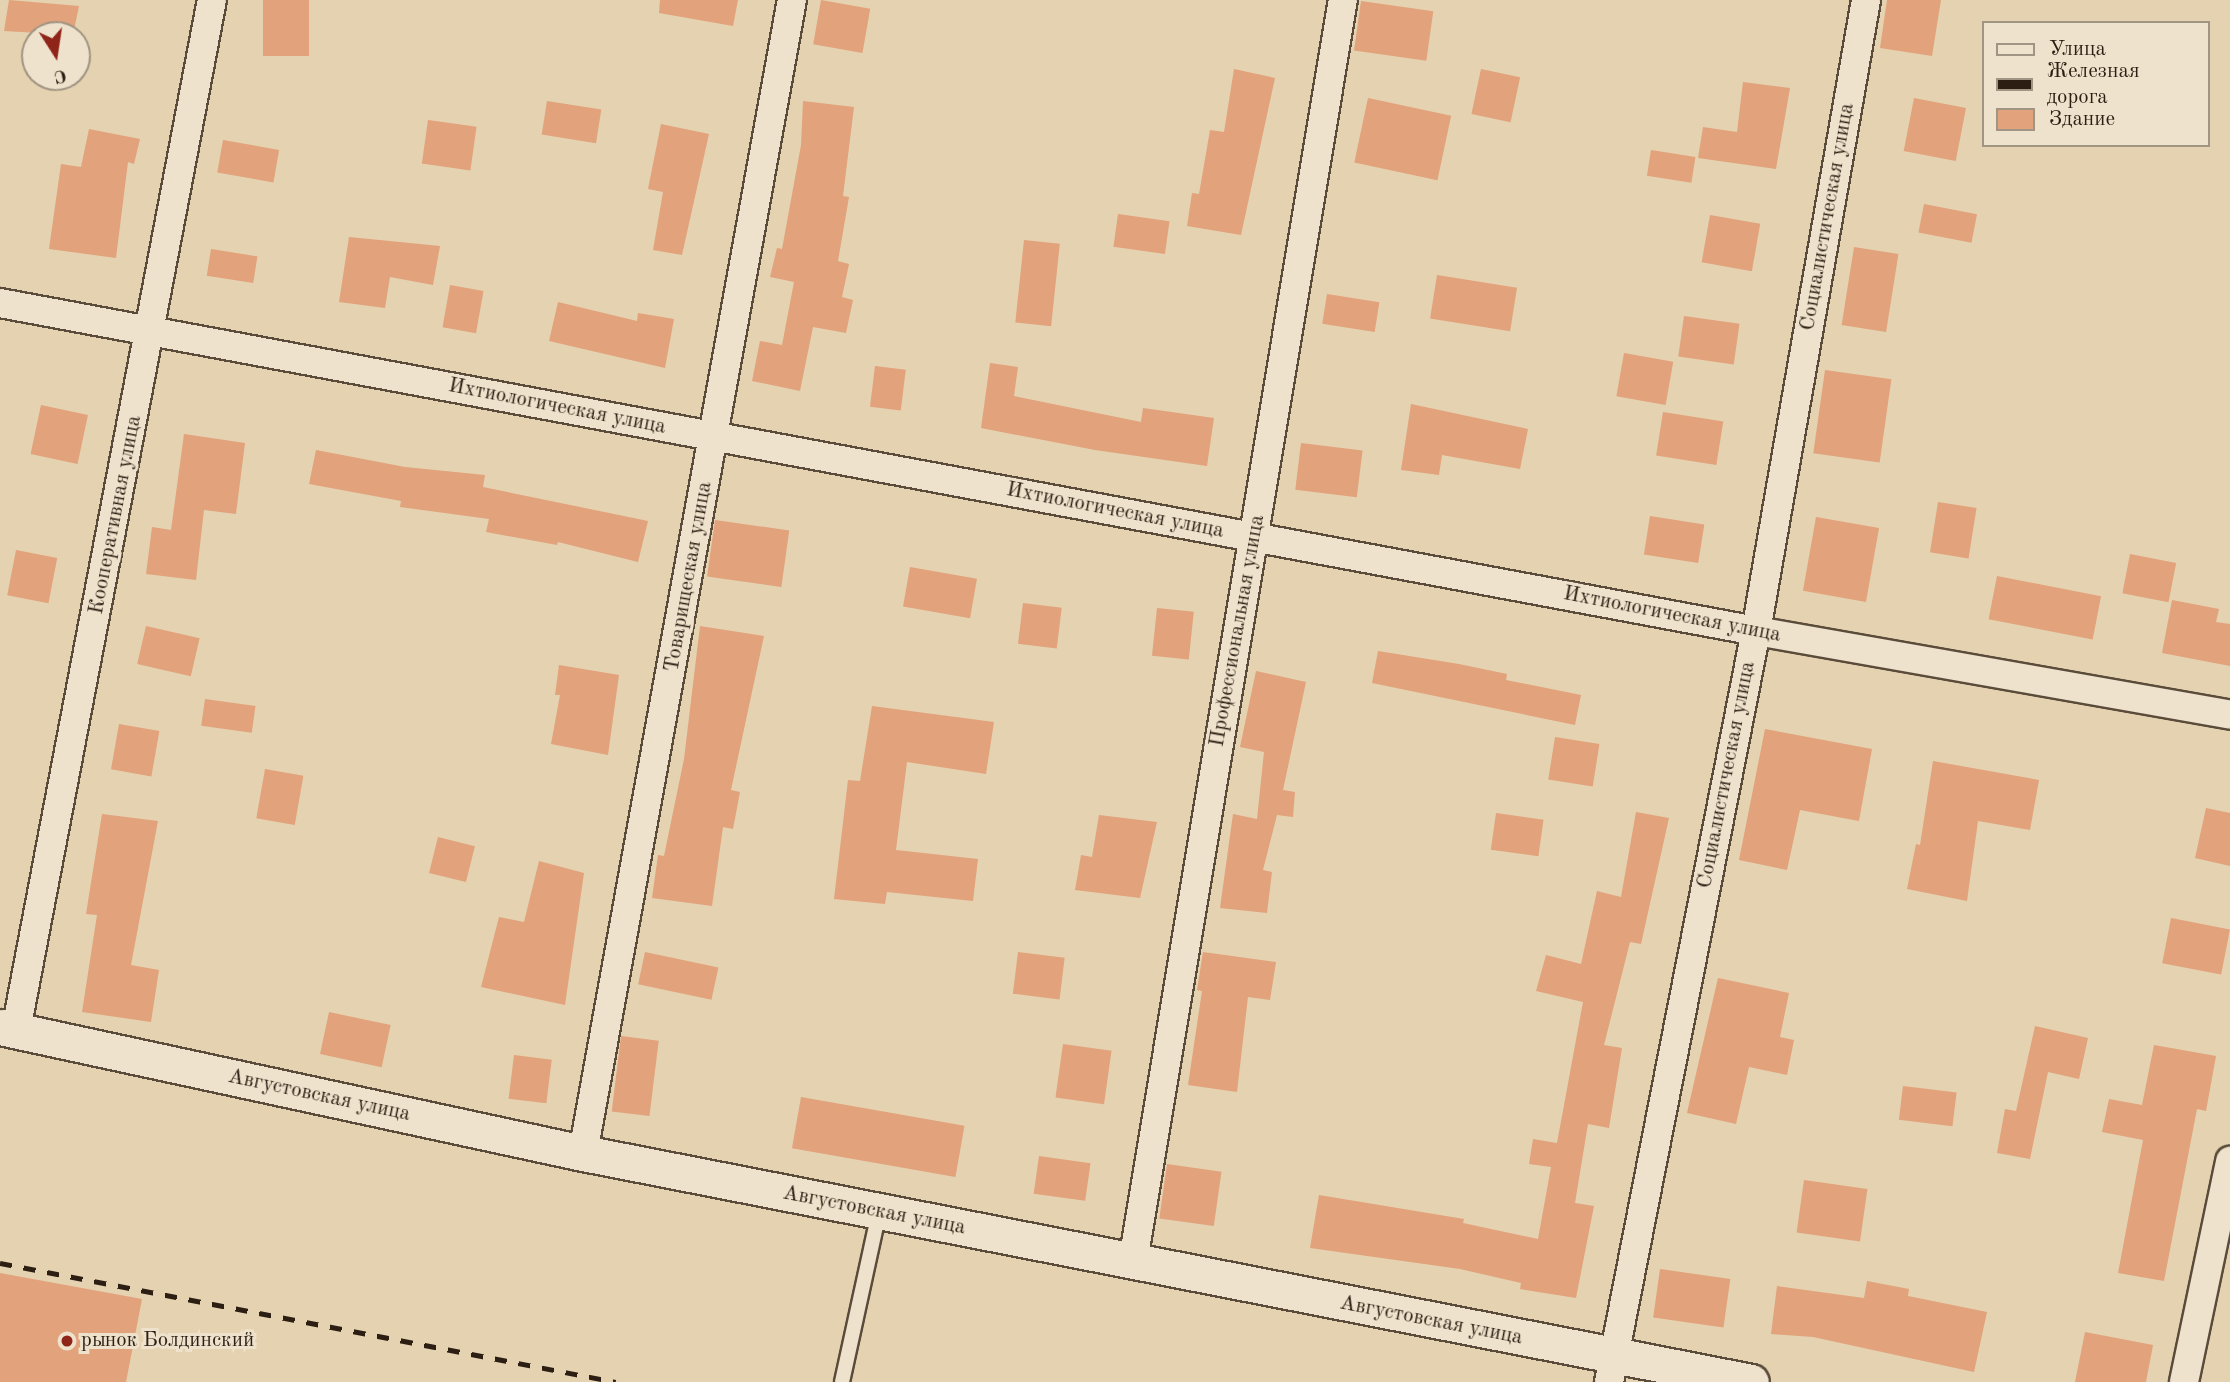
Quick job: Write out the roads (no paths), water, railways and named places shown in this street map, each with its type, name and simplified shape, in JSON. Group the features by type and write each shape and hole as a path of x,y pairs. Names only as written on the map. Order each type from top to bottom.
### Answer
{"street":[{"name":"Кооперативная улица","path":"8,1028 152,331 212,0"},
{"name":"Товарищеская улица","path":"583,1153 792,0"},
{"name":"Профессиональная улица","path":"1133,1261 1343,0"},
{"name":"Социалистическая улица","path":"1610,1370 1756,631 1866,0"},
{"name":"Ихтиологическая улица","path":"0,303 1756,631 2230,715"},
{"name":"Августовская улица","path":"8,1028 583,1153 1133,1261 1610,1370 1751,1382"},
{"path":"2184,1382 2230,1161"}],"lane":[{"path":"842,1382 879,1213"}],"railway":[{"path":"0,1263 616,1382"}],"place":[{"name":"рынок Болдинский","path":"67,1341"}]}
